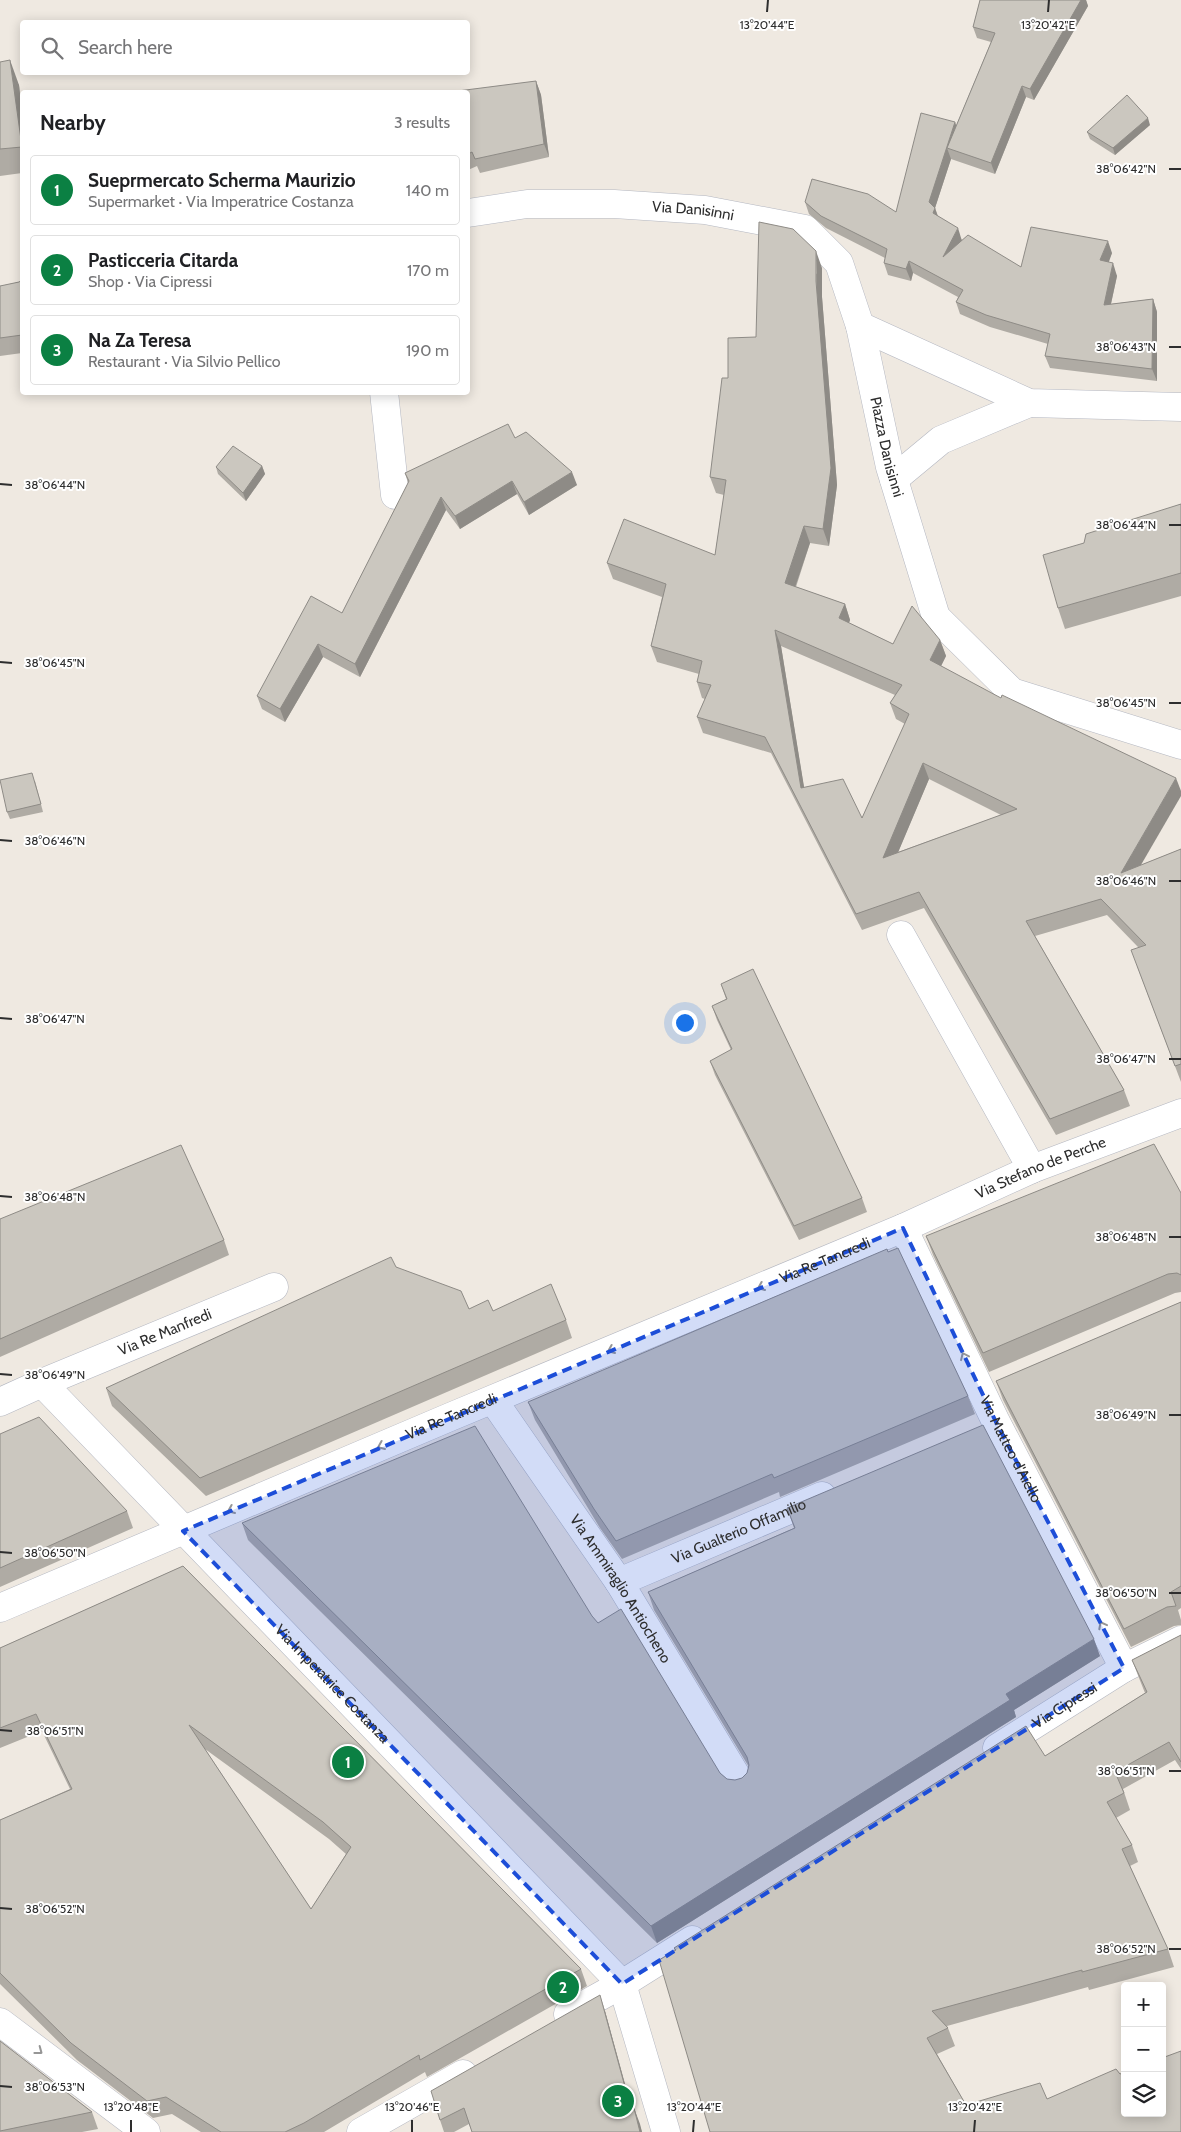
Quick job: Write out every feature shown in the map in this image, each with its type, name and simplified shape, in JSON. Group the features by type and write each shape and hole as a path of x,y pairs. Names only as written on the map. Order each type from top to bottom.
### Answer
{"street":[{"name":"Via Danisinni","path":"470,213 527,204 614,204 705,210 805,230 839,263 860,326"},
{"path":"860,326 1029,403 1181,407"},
{"name":"Piazza Danisinni","path":"860,326 894,479 936,617 1012,692 1181,745"},
{"path":"384,395 395,495"},
{"path":"894,479 941,440 1029,403"},
{"path":"901,934 1032,1168"},
{"name":"Via Stefano de Perche","path":"903,1228 1032,1168 1181,1113"},
{"name":"Via Matteo d'Aiello","path":"903,1228 982,1392 987,1426 1124,1668"},
{"name":"Via Re Tancredi","path":"0,1608 903,1228"},
{"name":"Via Re Manfredi","path":"0,1402 274,1287"},
{"path":"982,1392 1009,1381"},
{"name":"Via Imperatrice Costanza","path":"42,1383 622,1984"},
{"name":"Via Ammiraglio Antiocheno","path":"493,1400 619,1582 740,1782"},
{"name":"Via Gualterio Offamilio","path":"619,1582 849,1485"},
{"name":"Via Cipressi","path":"979,1760 1124,1668 1181,1640"},
{"path":"543,2028 622,1984 713,1927"},
{"path":"622,1984 666,2132"},
{"path":"0,2022 146,2132"},
{"path":"361,2132 482,2063"}],"highlighted area":[{"path":"903,1228 996,1422 1124,1668 622,1984 183,1531"}],"building":[{"path":"980,0 1081,0 1030,89 1022,86 991,163 947,148 995,33 973,27"},
{"path":"10,60 20,132 20,147 0,149 0,62"},
{"path":"536,81 544,144 475,159 472,152 470,153 470,90 466,90"},
{"path":"1127,95 1148,118 1113,148 1087,132"},
{"path":"921,113 955,122 929,202 935,208 933,213 958,228 943,257 968,235 1021,267 1031,227 1108,241 1100,260 1113,263 1104,305 1153,299 1152,369 1045,356 1050,334 986,315 956,302 963,290 909,261 906,269 884,263 887,249 821,216 805,202 812,179 868,194 896,212"},
{"path":"759,222 793,229 816,251 816,281 831,468 823,529 804,526 785,583 845,604 839,618 893,644 912,606 940,640 930,660 1001,698 1002,695 1176,778 1121,873 1181,849 1181,1064 1175,1066 1131,950 1146,945 1101,899 1026,921 1124,1090 1050,1119 919,892 856,914 765,737 697,717 711,685 697,682 702,661 651,646 666,584 607,563 624,519 715,555 726,480 710,477 722,378 728,378 728,338 756,337","holes":["775,630 902,685 890,703 909,714 862,818 843,779 801,788","923,763 1017,809 883,858"]},
{"path":"19,282 20,335 0,338 0,286"},
{"path":"508,424 515,438 526,432 572,472 524,502 512,481 455,516 441,497 355,664 318,644 280,709 257,696 311,596 342,613 409,481 405,473"},
{"path":"233,446 262,466 243,493 216,467"},
{"path":"1181,504 1181,573 1058,608 1043,555 1084,543 1086,534"},
{"path":"32,773 41,804 7,812 0,780"},
{"path":"753,969 862,1198 794,1226 710,1061 732,1049 712,1006 727,999 721,984"},
{"path":"1154,1144 1181,1193 1181,1275 1177,1273 1168,1274 983,1353 926,1236"},
{"path":"181,1145 224,1240 0,1339 0,1219"},
{"path":"898,1248 968,1396 774,1478 772,1474 616,1541 528,1402 887,1249 888,1252"},
{"path":"391,1257 396,1267 461,1291 469,1309 488,1300 493,1311 551,1284 566,1320 200,1478 106,1388"},
{"path":"1181,1302 1181,1586 1171,1592 1176,1606 1167,1607 1124,1629 996,1381"},
{"path":"39,1417 127,1511 0,1568 0,1434"},
{"path":"983,1425 1094,1639 1006,1694 1010,1700 651,1926 242,1523 475,1426 592,1616 598,1623 621,1609 720,1773 727,1779 735,1780 742,1778 747,1773 749,1765 747,1757 648,1592 795,1528 787,1508"},
{"path":"183,1566 581,1969 420,2060 419,2055 304,2123 285,2132 221,2132 166,2097 147,2101 71,2043 0,1973 0,1820 72,1789 36,1714 0,1728 0,1648","holes":["189,1725 323,1822 351,1847 311,1909"]},
{"path":"1181,1635 1181,1762 1169,1742 1115,1772 1124,1793 1107,1802 1132,1845 1122,1849 1168,1949 1082,1972 1082,1970 932,2011 948,2028 927,2038 966,2105 1040,2083 1047,2099 1116,2069 1121,2074 1121,2117 1166,2117 1166,2057 1181,2051 1181,2132 710,2132 659,1960 676,1950 674,1948 1026,1726 1045,1756 1147,1692 1132,1660"},
{"path":"600,1995 631,2109 634,2108 640,2132 472,2132 464,2108 440,2120 431,2091"},
{"path":"0,2041 92,2112 0,2131"}],"place":[{"name":"Sueprmercato Scherma Maurizio","path":"348,1762"},
{"name":"Pasticceria Citarda","path":"563,1987"},
{"name":"Na Za Teresa","path":"618,2101"}]}
